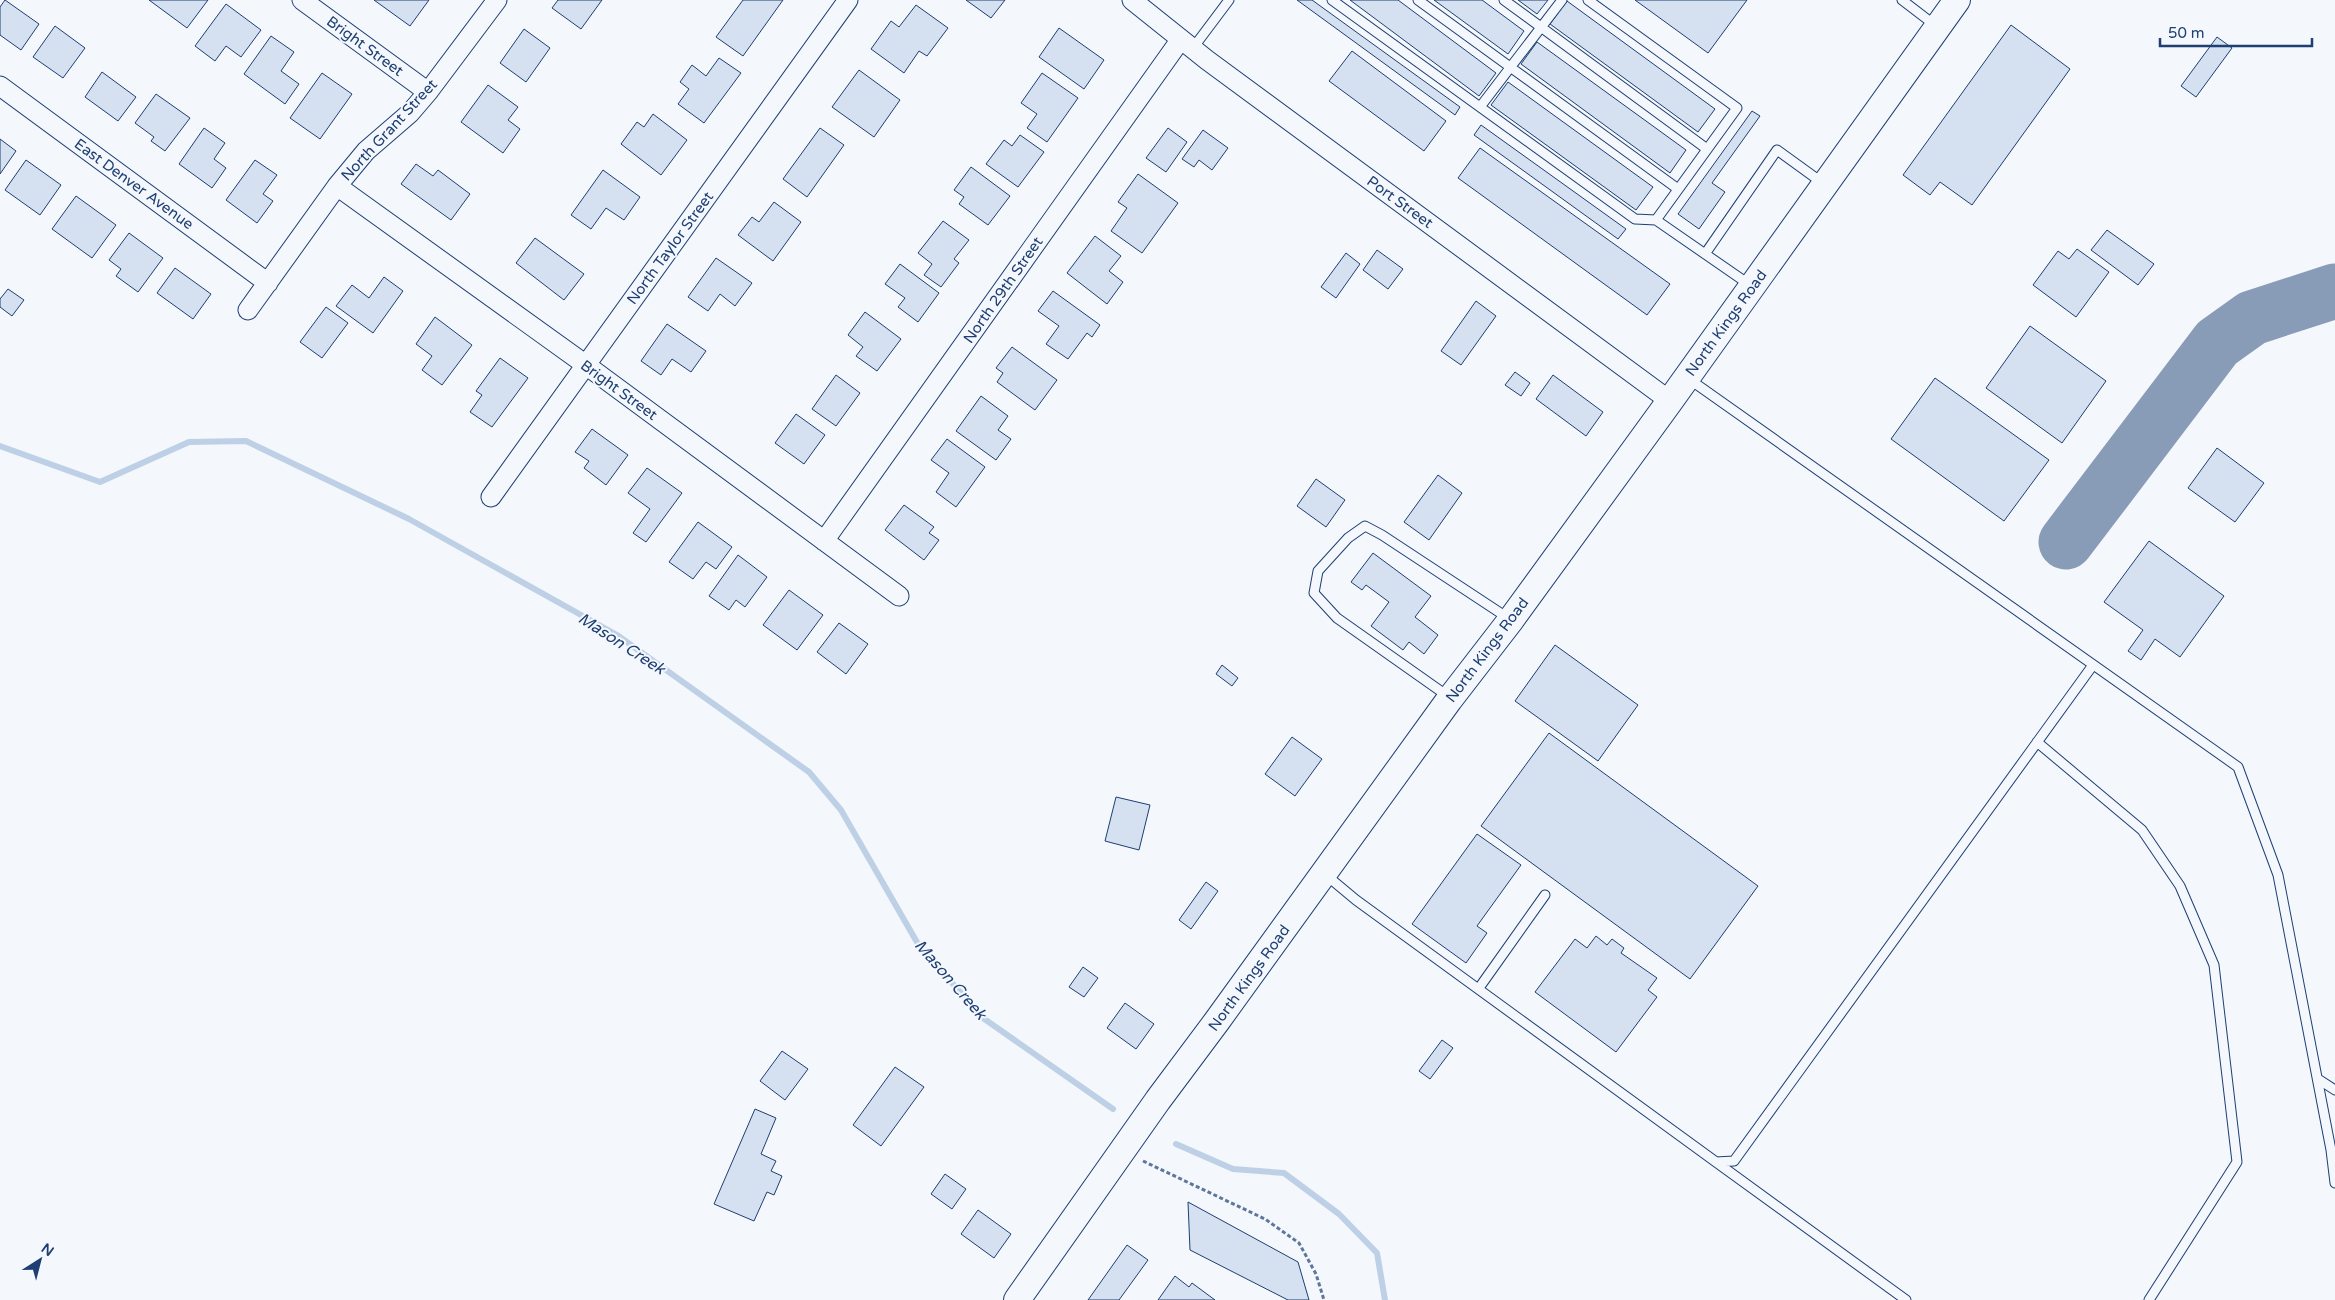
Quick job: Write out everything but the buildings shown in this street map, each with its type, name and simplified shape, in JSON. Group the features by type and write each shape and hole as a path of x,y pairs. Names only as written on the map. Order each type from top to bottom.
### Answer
{"main road":[{"name":"North Kings Road","path":"1017,1300 1121,1152 1449,700 1510,621 1687,378 1958,0"}],"street":[{"name":"Bright Street","path":"302,0 428,92"},
{"name":"North Grant Street","path":"248,310 337,186 366,151 410,113 497,0"},
{"name":"North Taylor Street","path":"491,497 848,0"},
{"name":"Port Street","path":"1132,0 1187,44 1670,401"},
{"name":"North 29th Street","path":"824,541 1187,44"},
{"name":"East Denver Avenue","path":"0,86 268,283"},
{"name":"Bright Street","path":"337,186 586,365 899,596"}],"lane":[{"path":"1187,44 1229,0"},
{"path":"1332,0 1635,219 1656,220 1752,287"},
{"path":"1418,0 1678,189"},
{"path":"1504,0 1707,149"},
{"path":"1480,107 1562,0"},
{"path":"1588,0 1737,108 1656,220"},
{"path":"1902,0 1938,28"},
{"path":"1705,254 1777,150 1826,184"},
{"path":"1687,378 2238,767 2278,875 2318,1079 2335,1183"},
{"path":"1449,700 1449,697 1337,618 1314,593 1318,572 1348,538 1365,526 1382,535 1510,621"},
{"path":"1716,1162 1734,1161 2093,664"},
{"path":"2037,742 2142,830 2180,886 2214,965 2237,1162 2149,1300"},
{"path":"1324,874 1356,900 1906,1300"},
{"path":"1479,988 1546,895"},
{"path":"2318,1079 2335,1090"}],"path":[{"path":"1121,1152 1164,1169 1265,1219 1300,1243 1316,1274 1324,1300"}],"waterway":[{"name":"Mason Creek","path":"0,446 100,482 189,442 246,441 409,519 617,635 809,772 841,810 918,944 983,1018 1113,1109"},
{"name":"Mason Creek","path":"1176,1144 1233,1169 1284,1173 1339,1214 1377,1253 1385,1300"}],"taxiway":[{"path":"2066,542 2217,343 2252,318 2335,291"}]}
